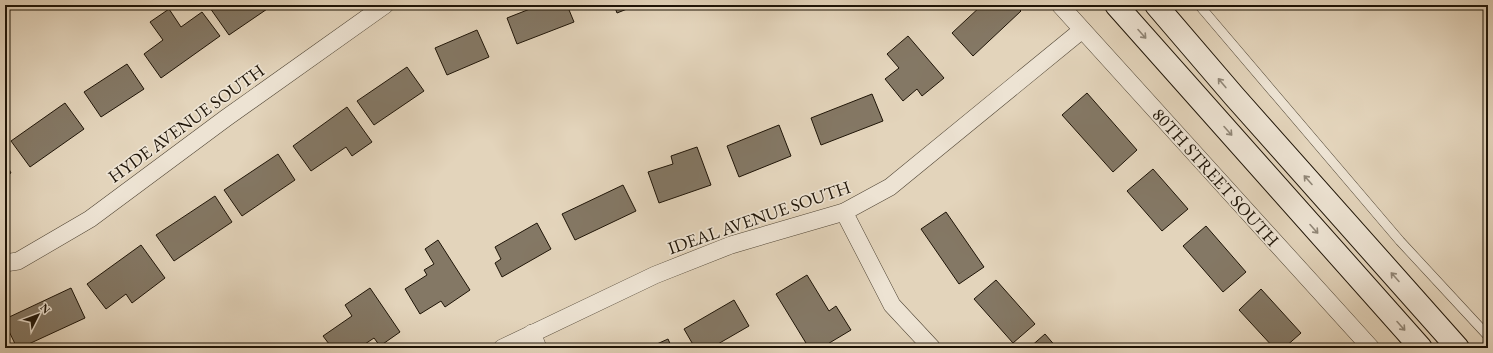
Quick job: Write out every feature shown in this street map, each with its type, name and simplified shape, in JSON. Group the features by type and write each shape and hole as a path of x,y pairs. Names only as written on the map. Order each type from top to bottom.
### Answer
{"main road":[{"path":"1116,5 1420,348"},
{"path":"1156,5 1234,96 1458,348"}],"street":[{"name":"HYDE AVENUE SOUTH","path":"5,262 18,261 90,219 226,118 385,5"},
{"name":"80TH STREET SOUTH","path":"1060,5 1371,348"},
{"name":"IDEAL AVENUE SOUTH","path":"502,348 535,341 655,275 731,245 844,212 890,187 1082,30"},
{"path":"844,212 892,305 932,348"}],"lane":[{"path":"1199,5 1400,241 1488,336"}],"building":[{"path":"214,5 273,5 229,35 210,8"},
{"path":"540,5 567,5 574,22 517,44 507,18"},
{"path":"614,5 637,5 617,13"},
{"path":"982,5 1015,5 1021,11 973,56 952,33"},
{"path":"169,9 181,27 202,12 220,36 161,78 144,54 163,40 150,22"},
{"path":"477,30 489,57 447,75 435,48"},
{"path":"908,36 944,78 922,96 917,89 903,101 885,79 899,68 887,54"},
{"path":"127,64 144,89 101,117 84,92"},
{"path":"407,67 424,91 374,125 357,101"},
{"path":"1087,93 1137,150 1113,172 1062,115"},
{"path":"872,94 883,121 821,145 811,118"},
{"path":"65,103 84,129 30,167 11,141"},
{"path":"347,107 372,142 352,156 346,147 311,171 293,146"},
{"path":"779,125 791,156 739,177 727,146"},
{"path":"697,147 711,185 659,203 648,172 673,164 671,156"},
{"path":"278,154 295,180 242,216 224,190"},
{"path":"5,162 11,173 5,176"},
{"path":"1153,169 1188,209 1162,231 1127,191"},
{"path":"623,185 636,211 575,240 562,214"},
{"path":"215,196 232,222 174,261 156,235"},
{"path":"946,212 984,267 959,284 921,229"},
{"path":"537,223 551,249 502,277 495,263 501,259 495,247"},
{"path":"1206,226 1246,272 1223,292 1183,246"},
{"path":"438,240 470,290 445,307 441,301 420,314 405,289 427,275 424,270 434,264 425,249"},
{"path":"141,245 165,278 132,303 126,294 106,309 87,284"},
{"path":"807,275 829,311 836,306 851,330 821,348 809,348 776,294"},
{"path":"996,280 1035,324 1013,343 974,299"},
{"path":"71,288 85,318 20,348 17,348 5,323 5,319"},
{"path":"370,288 400,332 380,346 374,338 359,348 332,348 323,336 352,316 345,305"},
{"path":"1261,289 1301,333 1284,348 1274,348 1239,310"},
{"path":"734,300 749,326 711,348 695,348 684,329"},
{"path":"1045,334 1057,348 1029,348"},
{"path":"668,339 672,348 648,348"}]}
